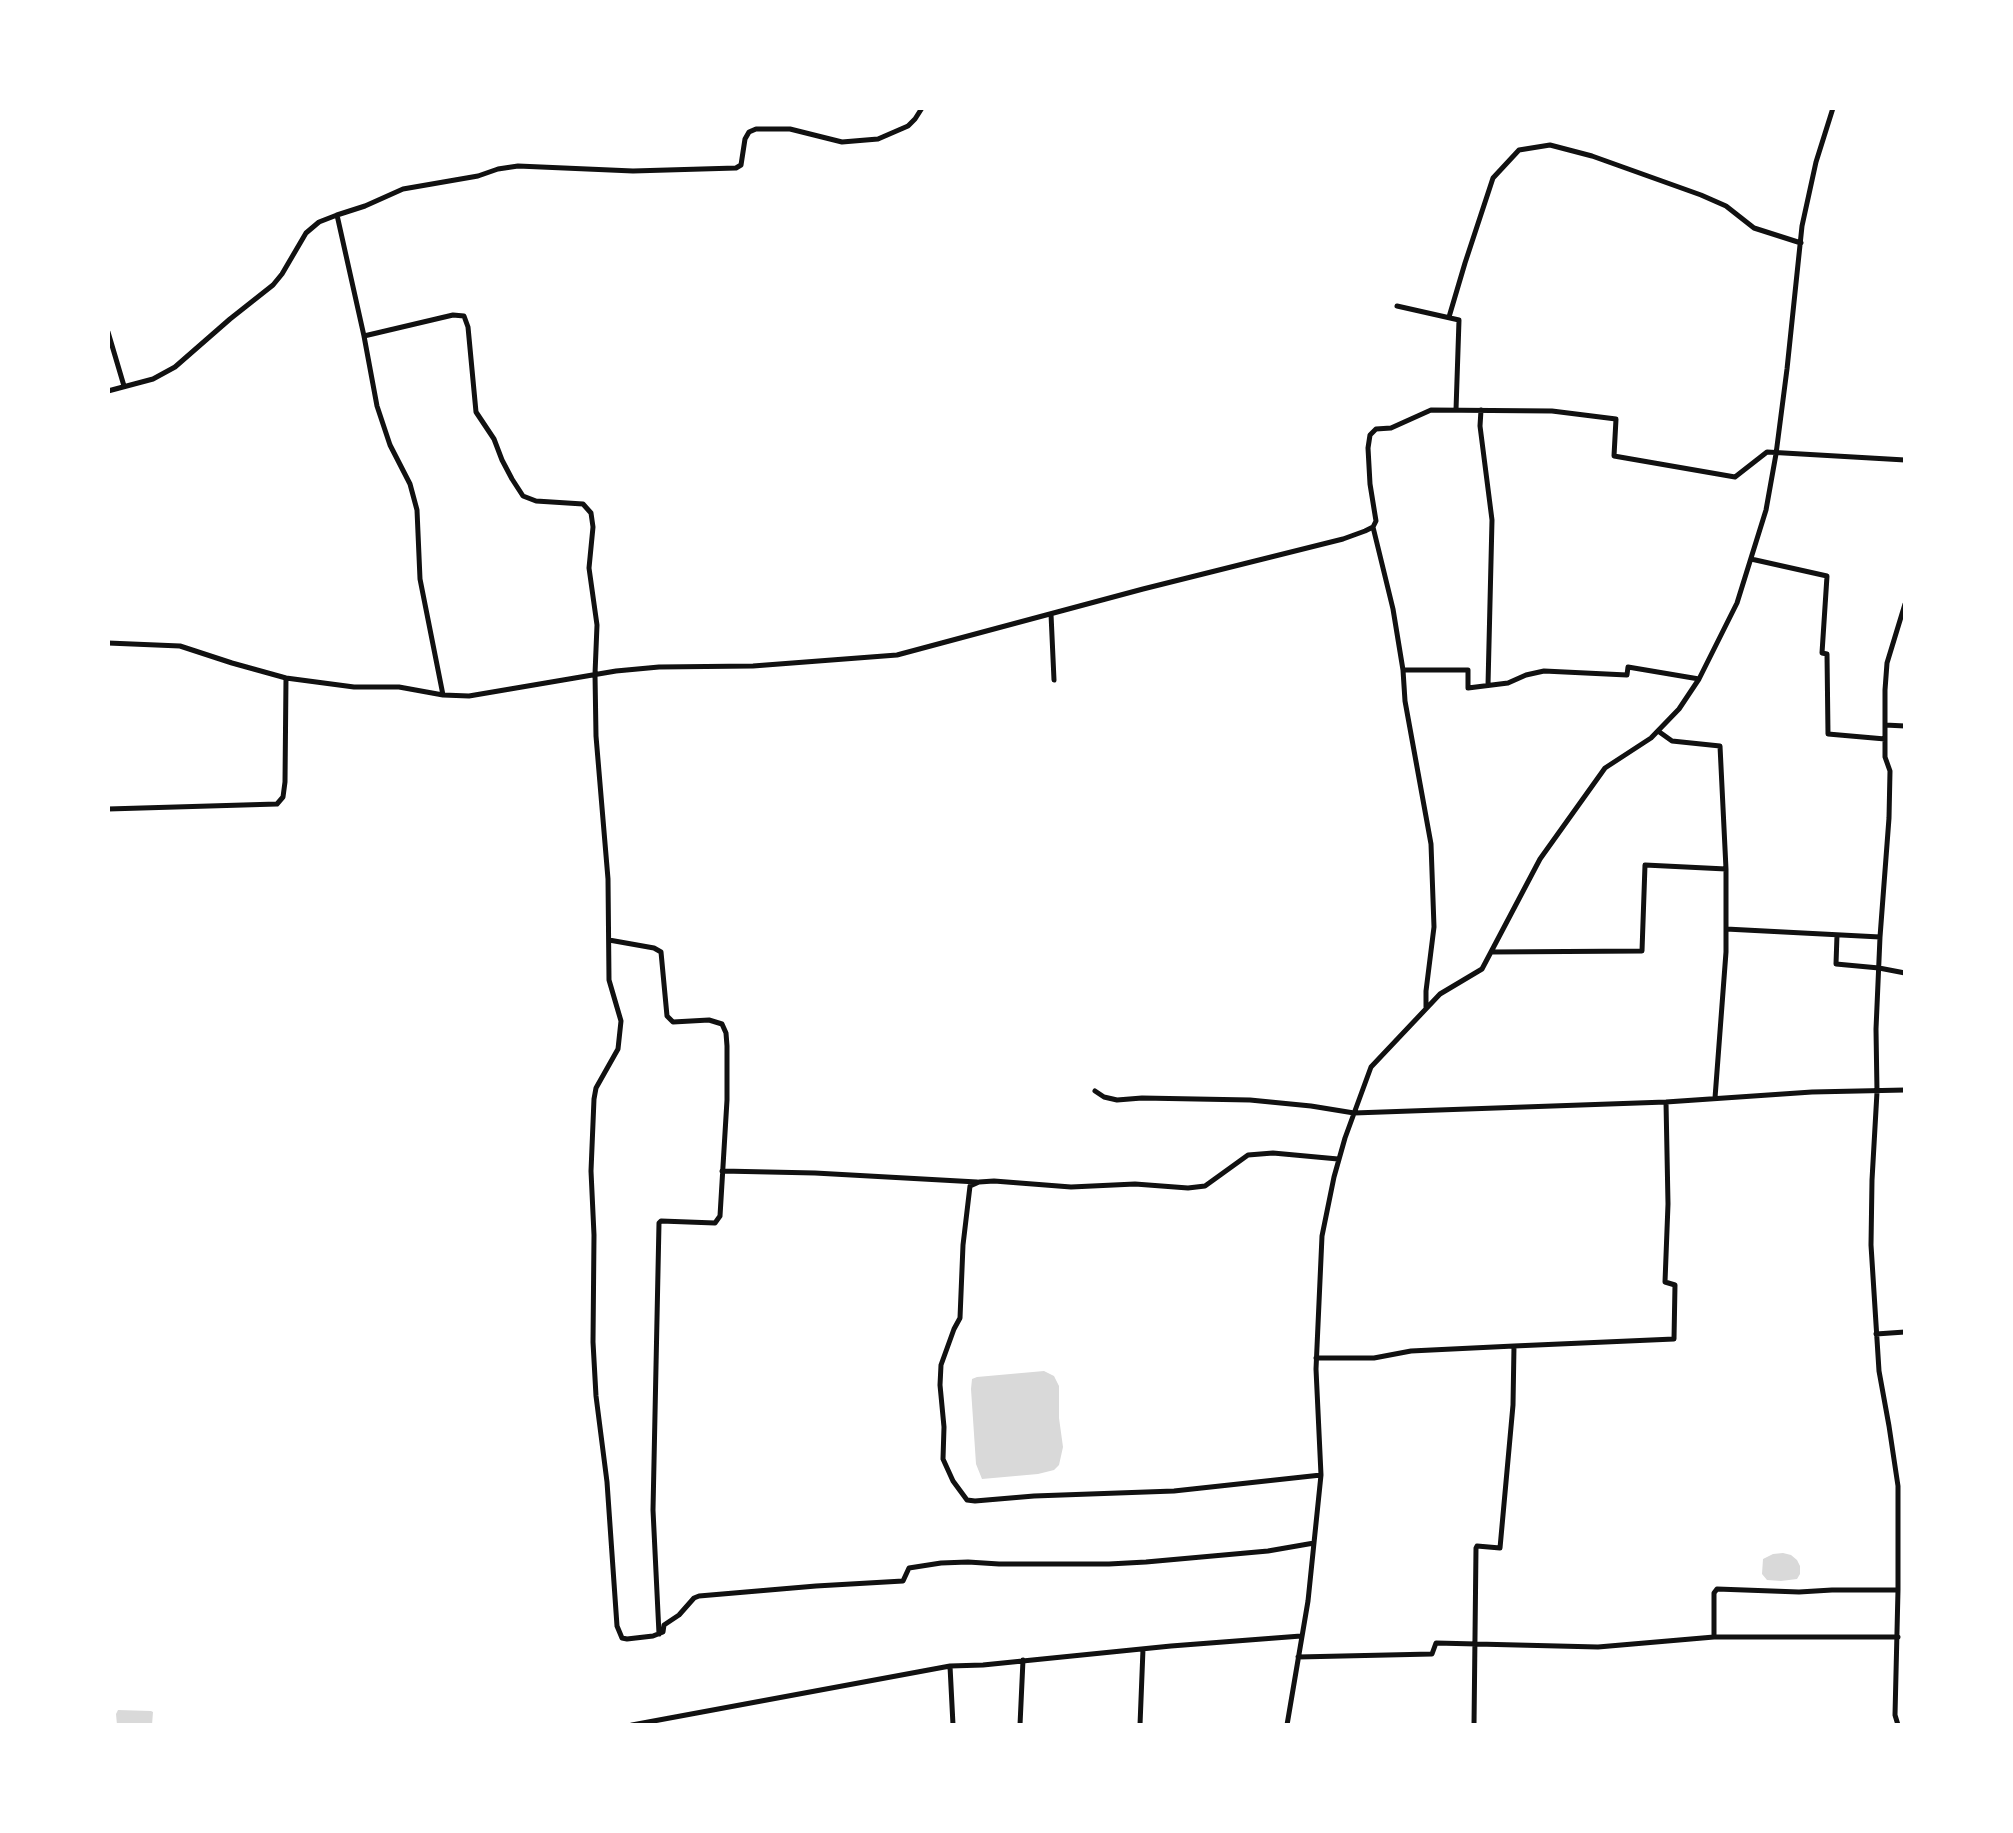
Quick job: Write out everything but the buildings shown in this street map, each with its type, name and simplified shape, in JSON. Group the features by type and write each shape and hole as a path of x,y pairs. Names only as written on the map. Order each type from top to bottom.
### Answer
{"street":[{"path":"108,391 153,379 175,367 273,285 306,233 319,222 403,189 518,166 633,171 736,168 741,165 745,139 749,132 756,129 790,129 842,142 878,139 908,126 922,108"},
{"path":"1287,1725 1308,1601 1321,1475 1316,1358 1322,1236 1338,1159 1371,1067 1440,994 1482,969 1540,859 1605,768 1651,738 1679,709 1699,679 1737,603 1766,510 1776,454 1802,226 1816,162 1833,108"},
{"path":"1449,317 1493,178 1519,150 1550,145 1592,156 1701,195 1726,206 1754,228 1801,243"},
{"path":"337,215 377,406 390,445 410,484 417,510 420,579 443,695"},
{"path":"1397,306 1459,320 1456,410"},
{"path":"364,336 456,314 465,317 476,412 494,439 512,479 523,496 536,501 583,504 591,513 593,527 589,568 597,625 596,736 608,879 609,980 621,1021 618,1049 596,1088 593,1108 593,1342 619,1632 622,1638 663,1632 664,1625 699,1596 903,1581 909,1568 941,1563 1109,1564 1268,1551 1314,1543"},
{"path":"108,332 124,386"},
{"path":"1426,1008 1434,927 1431,844 1405,701 1393,609 1373,527 1376,521 1368,448 1372,431 1391,428 1431,410 1552,411 1616,419 1614,456 1735,477 1767,452 1905,460"},
{"path":"1481,410 1480,426 1492,520 1488,685"},
{"path":"108,643 180,646 286,678 354,687 399,687 443,695 483,694 595,674 659,667 753,666 897,655 1343,539 1373,527"},
{"path":"1751,559 1827,576 1822,653 1827,654 1828,734 1885,739"},
{"path":"1898,1725 1895,1715 1901,1590 1898,1486 1879,1371 1871,1245 1877,1092 1876,1029 1889,818 1890,771 1885,757 1887,663 1905,604"},
{"path":"1051,614 1054,680"},
{"path":"1403,670 1468,670 1468,688 1508,683 1544,671 1627,675 1628,667 1699,679"},
{"path":"108,809 277,804 283,797 285,782 286,678"},
{"path":"1885,725 1905,726"},
{"path":"1658,731 1672,741 1720,746 1726,869 1726,952 1715,1098"},
{"path":"1491,952 1642,951 1645,865 1726,869"},
{"path":"1726,929 1880,937"},
{"path":"1837,935 1836,964 1905,973"},
{"path":"609,940 661,952 665,1008 673,1022 709,1020 722,1024 726,1033 721,1201 717,1221 659,1223 653,1510 659,1634"},
{"path":"1095,1091 1117,1100 1250,1100 1354,1113 1905,1090"},
{"path":"1316,1358 1374,1358 1411,1351 1674,1339 1675,1285 1665,1283 1668,1204 1666,1102"},
{"path":"722,1171 831,1173 1071,1187 1135,1184 1188,1188 1205,1186 1248,1155 1273,1153 1338,1159"},
{"path":"979,1182 970,1186 968,1196 960,1318 944,1356 940,1385 943,1459 953,1481 967,1500 1174,1491 1321,1475"},
{"path":"1876,1334 1905,1332"},
{"path":"1474,1725 1476,1548 1500,1548 1513,1405 1514,1346"},
{"path":"1714,1637 1714,1593 1717,1589 1799,1592 1901,1590"},
{"path":"632,1725 950,1666 1301,1636"},
{"path":"1298,1657 1431,1654 1436,1643 1598,1647 1714,1637 1898,1637"},
{"path":"1140,1725 1143,1649"},
{"path":"1020,1725 1023,1660"},
{"path":"950,1666 953,1725"}],"shaded area":[{"path":"1044,1371 1054,1376 1059,1386 1063,1447 1059,1465 1054,1470 1038,1474 982,1479 976,1464 972,1379"},
{"path":"1783,1553 1797,1560 1800,1574 1797,1579 1767,1580 1762,1574 1763,1559"},
{"path":"118,1710 151,1711 152,1725 117,1725"}]}
